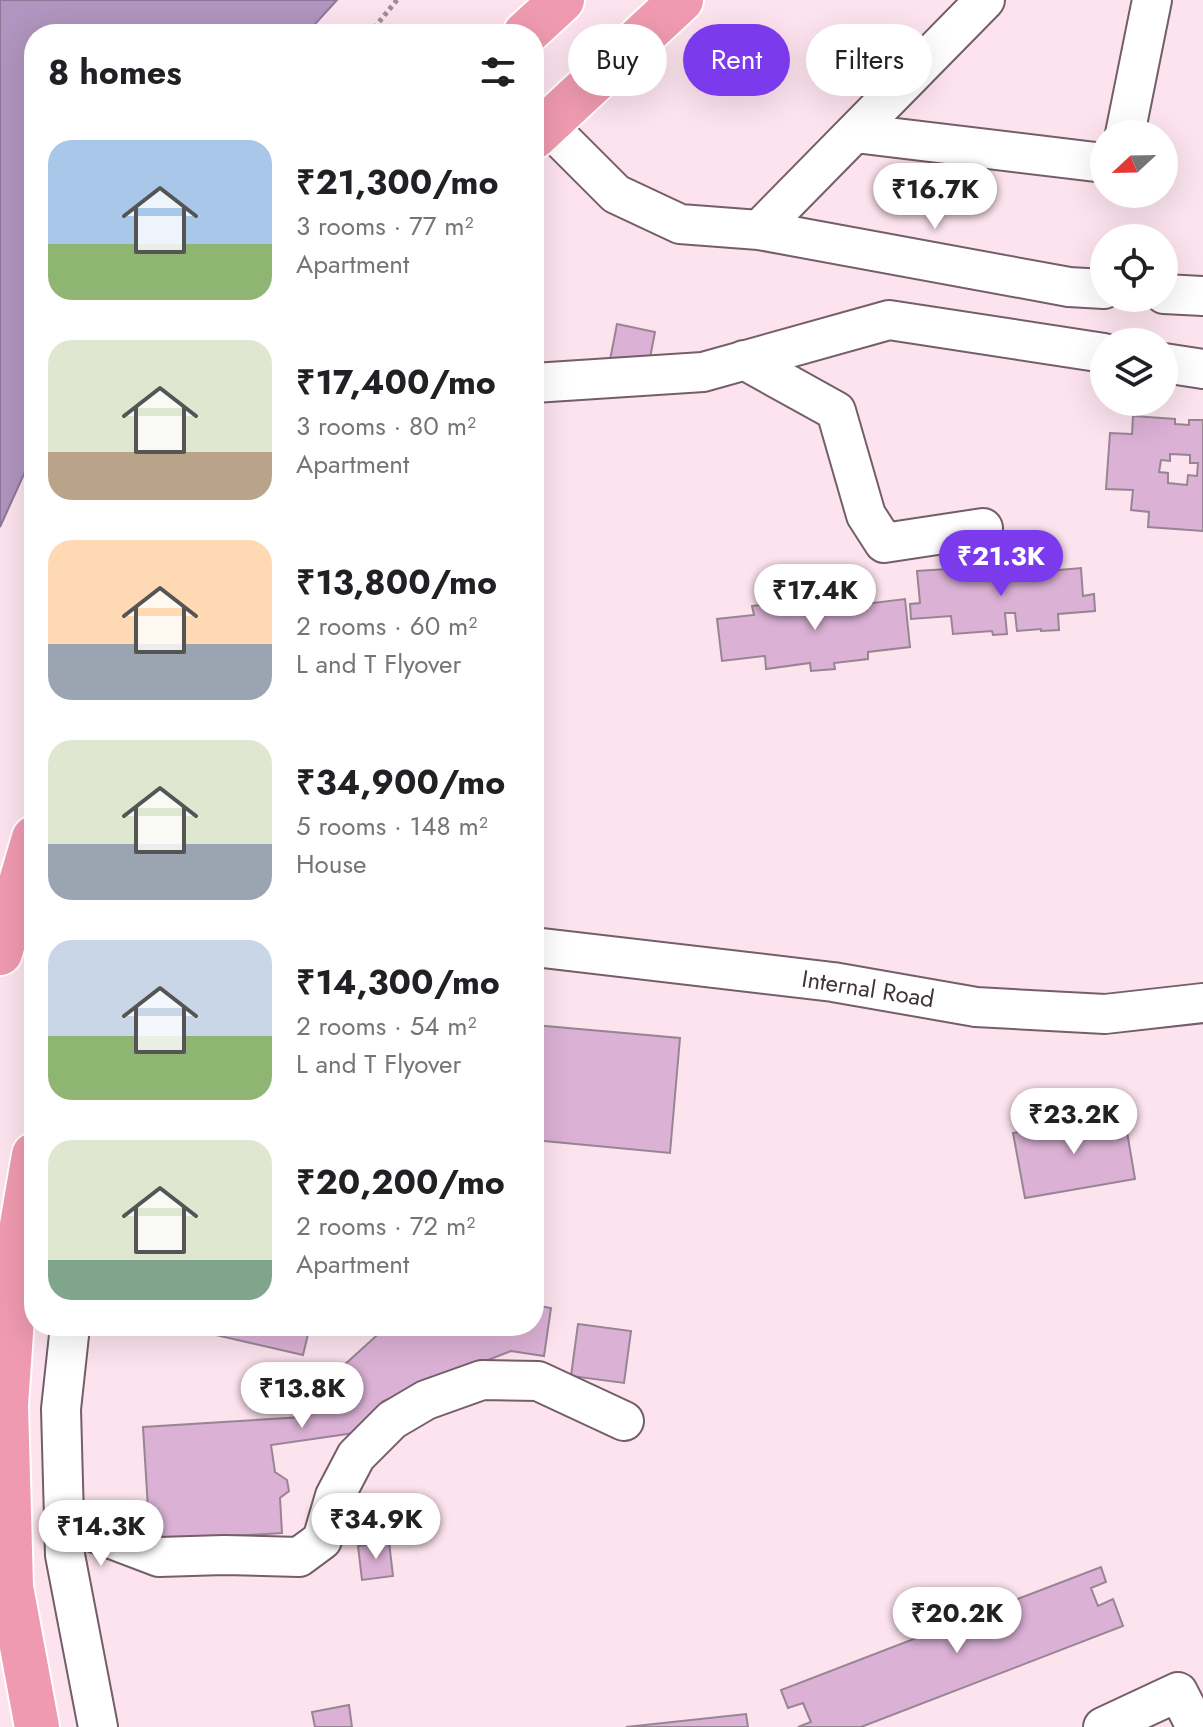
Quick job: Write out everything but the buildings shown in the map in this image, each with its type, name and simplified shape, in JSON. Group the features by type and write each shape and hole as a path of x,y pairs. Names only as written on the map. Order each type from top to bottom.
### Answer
{"main road":[{"path":"536,24 562,0"},
{"path":"544,128 681,0"},
{"path":"0,953 24,872"},
{"path":"24,1213 16,1260 6,1405 11,1587 37,1727"}],"street":[{"path":"759,230 985,0"},
{"path":"1128,120 1152,0"},
{"path":"855,133 1090,161"},
{"path":"544,134 616,194 680,224 759,230 1069,287 1090,288"},
{"path":"1178,295 1203,296"},
{"path":"544,382 703,372 889,320 1090,351"},
{"path":"744,360 836,411 866,515 884,543 983,528"},
{"path":"1178,365 1203,369"},
{"name":"Internal Road","path":"544,948 833,982 976,1007 1105,1014 1203,1003"},
{"path":"69,1336 61,1409 65,1555 98,1727"},
{"path":"64,1521 159,1557 299,1557 322,1540 335,1496 356,1456 392,1420 426,1400 482,1380 538,1381 624,1421"},
{"path":"1103,1727 1178,1692 1196,1727"}],"path":[{"path":"377,24 397,0"}],"shaded area":[{"path":"0,0 337,0 315,24 24,24 24,474 0,527"}]}
